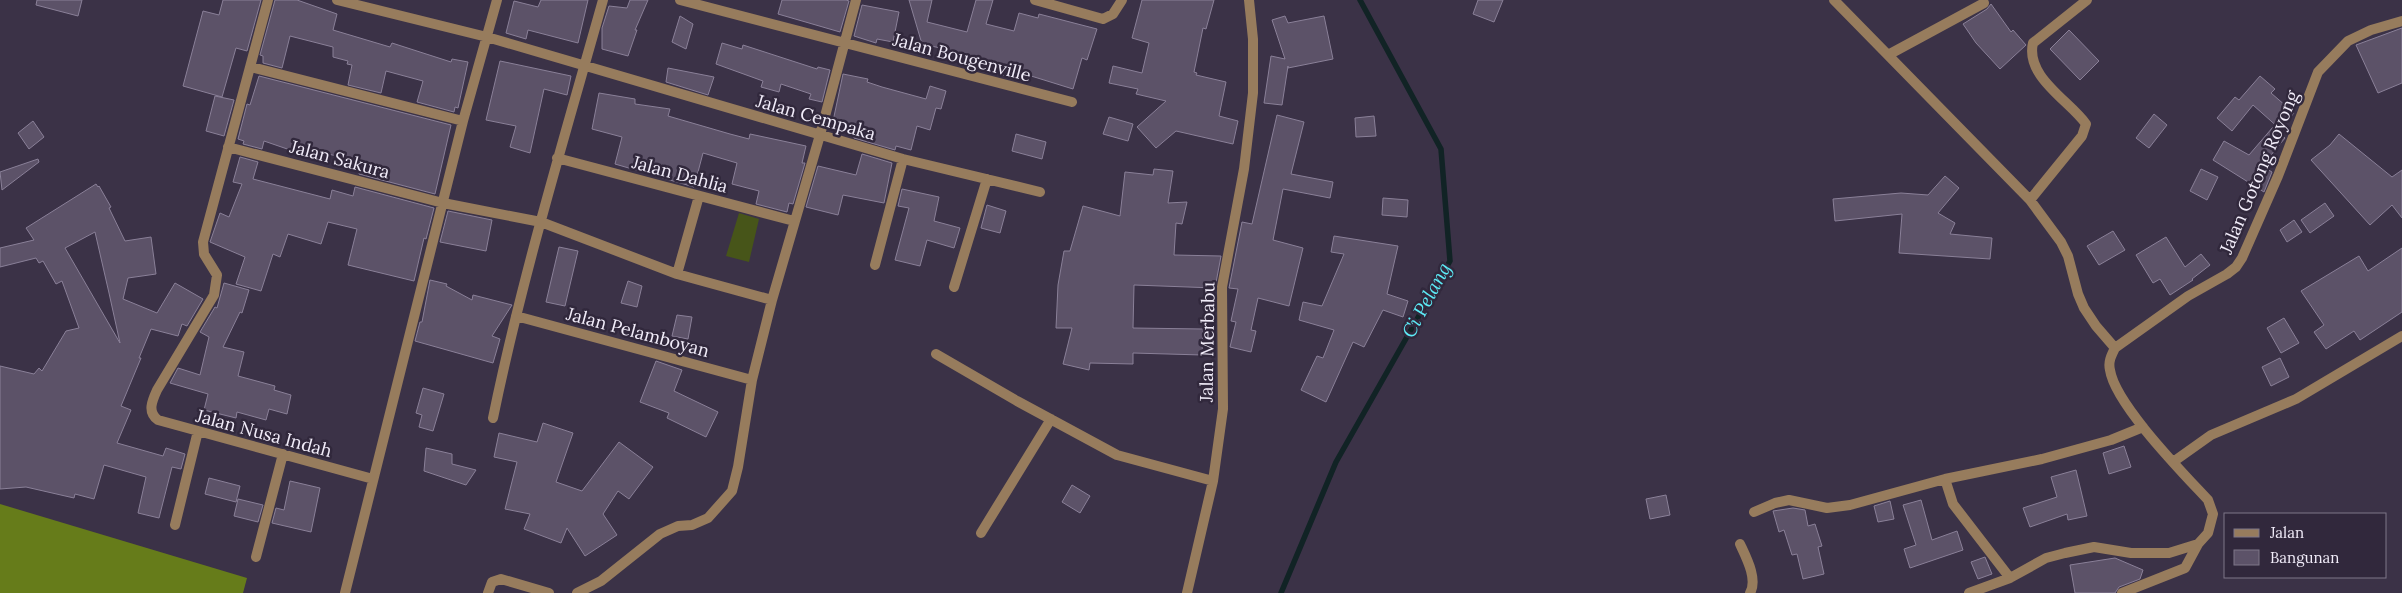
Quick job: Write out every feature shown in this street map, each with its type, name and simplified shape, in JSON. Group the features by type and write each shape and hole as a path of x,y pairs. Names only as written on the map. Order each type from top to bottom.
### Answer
{"street":[{"path":"228,147 268,0"},
{"name":"Jalan Cempaka","path":"337,0 487,37 903,159 1040,192"},
{"path":"345,593 464,121 497,0"},
{"path":"493,418 516,316 557,158 602,0"},
{"name":"Jalan Bougenville","path":"680,0 1072,102"},
{"path":"577,593 601,581 660,534 708,518 732,491 738,467 752,380 772,300 820,135 856,0"},
{"path":"1035,0 1103,19 1113,14 1122,0"},
{"name":"Jalan Merbabu","path":"1187,593 1213,481 1222,410 1222,287 1244,169 1253,93 1253,38 1250,0"},
{"path":"1834,0 2030,200 2061,242 2068,256 2078,294 2084,308 2096,326 2115,348 2110,359 2112,379 2143,427 2208,500 2213,514 2208,534 2198,544 2185,568 2122,593"},
{"path":"2030,200 2082,136 2086,124 2040,74 2032,50 2033,43 2087,0"},
{"path":"1888,55 1984,4"},
{"name":"Jalan Gotong Royong","path":"2115,348 2188,296 2236,267 2242,258 2278,176 2318,72 2348,41 2371,30 2402,21"},
{"path":"251,67 464,121"},
{"name":"Jalan Sakura","path":"228,147 443,203 541,222 677,274 772,300"},
{"name":"Jalan Nusa Indah","path":"228,147 203,242 204,254 217,274 214,295 157,390 151,404 151,412 158,420 373,479"},
{"name":"Jalan Dahlia","path":"557,158 794,221"},
{"path":"876,265 903,159"},
{"path":"954,287 987,179"},
{"path":"677,274 699,196"},
{"name":"Jalan Pelamboyan","path":"516,316 752,380"},
{"path":"2173,462 2211,435 2296,399 2402,336"},
{"path":"936,354 1051,420 1117,455 1213,481"},
{"path":"981,533 1051,420"},
{"path":"1754,512 1774,503 1789,500 1827,508 1838,508 1945,478 2042,459 2111,440 2143,427"},
{"path":"175,525 198,431"},
{"path":"256,557 282,454"},
{"path":"1945,478 1953,504 2010,578"},
{"path":"1740,544 1751,574 1752,589 1750,593"},
{"path":"1970,593 2010,578 2046,558 2094,547 2131,553 2169,553 2198,544"},
{"path":"488,593 492,582 501,579 549,593"}],"green space":[{"path":"739,213 759,219 749,262 726,256"},
{"path":"0,504 247,578 243,593 0,593"}],"building":[{"path":"37,0 82,0 78,16 36,5"},
{"path":"223,0 261,0 247,51 236,48 222,97 183,86 203,11 219,15"},
{"path":"275,0 297,0 337,14 333,30 390,47 392,43 451,62 452,59 468,62 458,108 455,107 454,112 417,102 423,81 386,71 381,93 348,85 352,65 347,64 348,61 333,57 333,47 290,36 282,68 263,63 263,56 260,55"},
{"path":"541,0 588,0 578,43 528,30 526,39 506,33 514,1 538,7"},
{"path":"630,0 648,0 635,30 637,30 628,56 602,49 602,28 609,6 627,8"},
{"path":"782,0 849,1 840,32 778,14"},
{"path":"909,0 932,0 927,22 967,32 976,0 993,0 986,24 1014,31 1019,13 1038,18 1039,14 1097,29 1087,60 1082,58 1073,89 1015,71 1014,78 964,66 966,58 944,53 945,49 922,44"},
{"path":"1142,0 1214,0 1206,29 1203,28 1194,72 1197,73 1196,75 1226,82 1219,116 1238,121 1233,144 1176,131 1156,148 1137,127 1166,101 1136,94 1138,89 1109,83 1113,66 1142,73 1149,43 1132,38"},
{"path":"1478,0 1503,0 1494,22 1473,14"},
{"path":"1991,4 2011,32 2013,30 2026,45 2000,69 1976,43 1963,24 1987,9"},
{"path":"862,5 899,12 893,42 877,39 876,43 854,36"},
{"path":"680,16 693,24 686,49 672,42"},
{"path":"1285,16 1288,23 1324,16 1333,59 1288,68 1288,66 1282,105 1264,103 1271,56 1285,59 1272,20"},
{"path":"2402,28 2402,83 2378,93 2356,45"},
{"path":"2069,30 2099,61 2080,80 2050,49"},
{"path":"722,43 742,49 743,45 817,69 818,67 830,70 822,102 809,99 811,94 781,84 779,92 761,87 763,81 716,64"},
{"path":"500,61 571,76 567,95 544,89 530,153 510,147 516,126 486,120"},
{"path":"668,68 714,77 708,95 666,82"},
{"path":"843,74 868,79 867,82 926,99 930,86 946,91 941,109 936,108 930,130 917,126 911,150 896,146 895,150 854,138 855,133 832,126"},
{"path":"259,76 451,125 435,194 359,174 361,165 341,160 341,157 298,147 296,152 264,141 262,149 243,144 244,141 238,139 247,104 250,105"},
{"path":"2260,76 2275,89 2271,93 2294,113 2280,129 2253,105 2232,131 2217,118 2235,97 2239,100"},
{"path":"599,93 635,99 635,104 670,109 668,116 749,139 750,134 806,146 802,163 805,163 793,204 789,203 787,212 756,204 759,191 732,184 737,163 703,153 694,187 615,164 622,137 592,129"},
{"path":"215,96 234,100 224,136 206,131"},
{"path":"2154,114 2167,125 2149,148 2136,138"},
{"path":"1277,115 1304,122 1291,174 1333,182 1330,198 1283,189 1273,240 1303,248 1289,306 1258,298 1251,330 1256,331 1251,352 1230,347 1236,322 1231,321 1238,289 1229,288 1242,222 1252,224"},
{"path":"1374,116 1376,136 1356,137 1355,118"},
{"path":"1109,117 1133,124 1128,141 1103,134"},
{"path":"33,121 44,137 29,149 18,133"},
{"path":"2273,127 2285,138 2262,166 2272,172 2264,192 2213,160 2224,141 2249,155"},
{"path":"1016,134 1046,142 1042,159 1012,151"},
{"path":"2339,134 2392,177 2402,170 2402,218 2392,205 2370,225 2311,160 2330,145"},
{"path":"862,154 892,163 884,203 843,195 838,215 806,207 818,166 856,175"},
{"path":"240,157 258,162 253,179 330,199 332,190 353,196 355,187 434,208 426,239 424,238 414,281 348,265 357,229 328,222 321,244 288,234 280,257 273,254 261,291 236,284 245,257 210,242 220,213 229,217 242,184 233,182"},
{"path":"38,159 39,162 2,190 0,172"},
{"path":"1154,169 1173,171 1168,203 1187,202 1182,224 1176,223 1174,255 1221,256 1215,288 1134,285 1133,328 1203,329 1202,355 1133,353 1133,364 1090,363 1089,370 1063,364 1072,328 1056,328 1058,285 1064,251 1070,251 1083,206 1120,216 1125,172 1153,175"},
{"path":"2201,169 2218,177 2207,200 2190,191"},
{"path":"1945,176 1959,188 1938,213 1955,223 1950,234 1992,238 1990,259 1899,253 1902,214 1835,221 1833,199 1901,193 1928,195"},
{"path":"96,184 111,207 109,208 125,241 151,237 156,274 128,278 123,299 157,313 175,283 203,299 187,326 182,324 178,336 151,329 121,406 131,410 117,443 163,456 166,448 185,454 181,469 172,467 159,518 138,513 146,477 104,465 94,499 75,494 74,498 26,487 0,489 0,366 34,374 39,368 42,371 66,331 79,328 62,281 56,284 43,261 39,263 36,258 0,267 0,248 34,240 26,228","holes":["95,232 120,343 65,248"]},
{"path":"902,189 939,197 934,221 960,228 954,248 927,240 920,266 895,260 909,208 898,206"},
{"path":"1383,198 1408,200 1407,217 1382,215"},
{"path":"2325,203 2334,216 2310,233 2301,220"},
{"path":"987,205 1006,211 1000,233 981,228"},
{"path":"448,211 492,220 486,251 440,242"},
{"path":"2294,220 2302,232 2287,242 2280,230"},
{"path":"2113,231 2125,250 2099,265 2087,246"},
{"path":"1334,236 1398,246 1387,294 1408,301 1403,317 1383,310 1364,347 1353,342 1326,402 1301,390 1317,356 1323,358 1334,330 1299,320 1303,302 1322,306 1344,254 1331,252"},
{"path":"2166,237 2185,267 2201,254 2210,265 2193,280 2170,295 2160,279 2153,283 2136,255"},
{"path":"559,247 578,251 565,306 546,302"},
{"path":"2402,248 2402,312 2360,340 2354,331 2326,349 2314,332 2324,325 2301,291 2359,256 2368,271"},
{"path":"430,280 447,284 446,286 472,300 473,295 512,305 492,336 500,339 493,363 415,341 420,322 422,322"},
{"path":"628,281 642,286 637,307 621,303"},
{"path":"224,283 249,290 242,313 240,312 223,347 244,352 238,376 275,386 274,390 291,395 287,414 269,409 266,420 237,412 236,418 204,410 208,394 170,383 178,368 200,375 209,337 200,332 215,307 217,308"},
{"path":"677,315 692,317 688,339 672,336"},
{"path":"2284,318 2299,343 2281,353 2267,328"},
{"path":"2280,358 2289,377 2271,386 2262,367"},
{"path":"656,361 682,370 674,391 718,412 706,437 667,418 669,413 640,402"},
{"path":"423,388 444,394 433,431 419,427 422,415 416,413"},
{"path":"543,423 573,433 556,482 582,491 619,442 653,467 629,499 618,491 603,514 617,535 585,556 567,528 561,543 524,529 530,514 505,509 517,462 494,457 499,433 537,442"},
{"path":"2124,446 2131,467 2109,474 2103,453"},
{"path":"426,448 452,454 452,464 476,470 466,485 424,471"},
{"path":"2076,470 2087,516 2068,520 2067,514 2030,527 2023,508 2057,497 2051,477"},
{"path":"209,478 240,486 236,502 205,494"},
{"path":"290,481 320,488 311,532 272,523 276,508 284,510"},
{"path":"1072,485 1090,496 1080,513 1062,502"},
{"path":"1666,495 1670,515 1650,519 1646,499"},
{"path":"238,499 263,505 258,522 234,516"},
{"path":"1921,500 1932,540 1957,531 1963,550 1910,568 1904,549 1916,545 1903,505"},
{"path":"1890,501 1894,519 1878,522 1874,506"},
{"path":"1793,508 1805,510 1808,526 1815,524 1822,546 1818,547 1824,574 1803,579 1797,554 1792,555 1784,530 1779,532 1773,511"},
{"path":"1985,557 1992,574 1978,579 1971,562"},
{"path":"2115,558 2143,570 2140,579 2119,587 2115,593 2075,593 2070,565"}],"waterway":[{"name":"Ci Pelang","path":"1281,593 1336,462 1450,261 1441,149 1360,0"}]}
